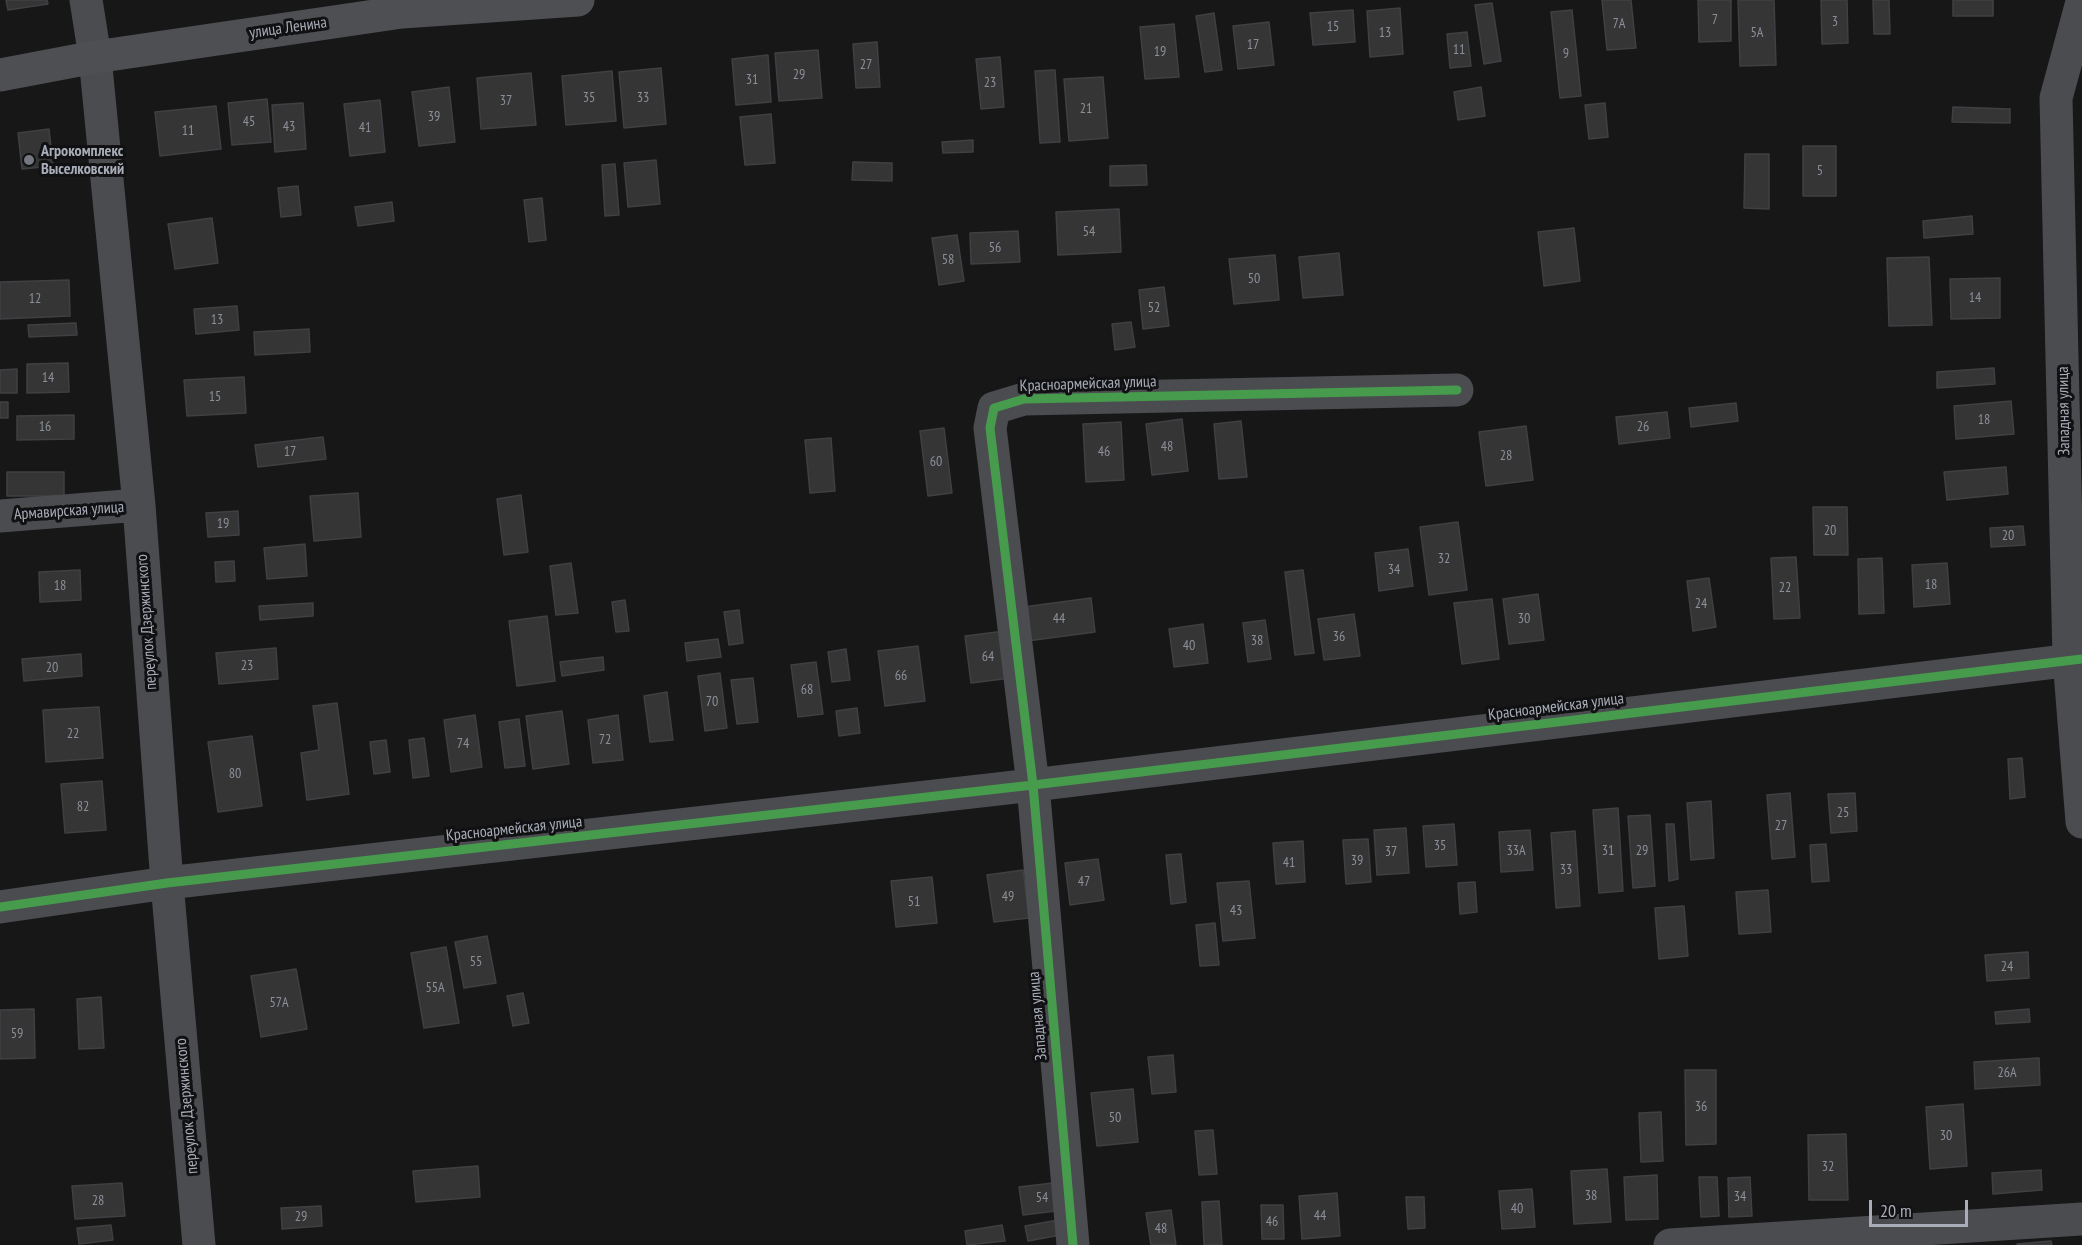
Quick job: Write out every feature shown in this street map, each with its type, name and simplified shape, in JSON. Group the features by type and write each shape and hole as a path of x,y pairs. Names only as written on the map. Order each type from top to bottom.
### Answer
{"main road":[{"name":"улица Ленина","path":"0,75 95,57 402,12 578,0"}],"street":[{"name":"переулок Дзержинского","path":"86,0 95,57 139,505 167,883 199,1245"},
{"name":"Западная улица","path":"2082,2 2056,98 2082,822"},
{"name":"Красноармейская улица","path":"1033,785 990,428 994,408 1024,399 1457,390"},
{"name":"Армавирская улица","path":"0,516 139,505"},
{"name":"Красноармейская улица","path":"0,908 167,883 1033,785 2076,659"},
{"name":"Западная улица","path":"1033,785 1073,1245"},
{"path":"1670,1245 2082,1219"}],"building":[{"path":"6,0 47,0 48,4 8,10"},
{"path":"1602,0 1631,0 1636,48 1607,50"},
{"path":"1698,0 1731,0 1731,41 1699,42"},
{"path":"1738,0 1774,0 1776,65 1740,66"},
{"path":"1821,0 1847,0 1848,43 1822,44"},
{"path":"1873,0 1889,0 1890,34 1874,34"},
{"path":"1953,0 1993,0 1993,16 1953,16"},
{"path":"1492,3 1501,61 1484,64 1475,5"},
{"path":"1400,8 1403,54 1370,57 1367,11"},
{"path":"1353,10 1355,42 1313,45 1310,13"},
{"path":"1572,10 1581,96 1560,98 1551,12"},
{"path":"1214,13 1222,70 1205,72 1196,16"},
{"path":"1269,22 1274,65 1238,69 1233,26"},
{"path":"1174,24 1179,77 1145,79 1140,27"},
{"path":"1467,32 1471,66 1450,68 1447,34"},
{"path":"877,42 880,87 856,88 853,44"},
{"path":"818,50 822,98 779,101 775,53"},
{"path":"768,55 771,102 736,105 732,59"},
{"path":"1000,57 1004,107 981,109 976,59"},
{"path":"661,68 666,124 624,128 619,72"},
{"path":"1055,70 1060,142 1040,143 1035,71"},
{"path":"612,71 616,121 566,125 562,76"},
{"path":"531,73 536,125 481,129 477,78"},
{"path":"1103,77 1108,138 1069,141 1064,79"},
{"path":"449,87 455,142 419,146 412,92"},
{"path":"1481,87 1485,116 1458,120 1454,92"},
{"path":"267,99 271,142 232,145 228,103"},
{"path":"380,100 385,152 350,156 344,104"},
{"path":"303,103 306,149 275,152 272,105"},
{"path":"1605,103 1608,137 1589,139 1585,105"},
{"path":"216,106 221,149 160,156 155,112"},
{"path":"1953,107 2010,109 2010,123 1952,122"},
{"path":"771,114 775,163 745,165 740,117"},
{"path":"49,129 53,166 22,169 18,133"},
{"path":"973,140 973,152 943,153 942,142"},
{"path":"1803,146 1836,146 1836,196 1803,196"},
{"path":"1745,154 1769,154 1769,209 1744,208"},
{"path":"656,160 660,204 628,207 624,163"},
{"path":"853,162 892,163 892,181 852,180"},
{"path":"615,164 619,215 605,216 602,165"},
{"path":"1146,165 1147,185 1110,186 1110,166"},
{"path":"298,186 301,215 281,217 278,188"},
{"path":"542,198 546,240 529,242 524,200"},
{"path":"392,202 394,221 358,226 355,207"},
{"path":"1119,209 1121,252 1058,255 1056,212"},
{"path":"1972,216 1973,234 1924,238 1923,221"},
{"path":"212,218 218,263 175,269 168,224"},
{"path":"1574,228 1580,281 1544,286 1538,232"},
{"path":"1018,231 1020,262 971,264 970,233"},
{"path":"957,235 964,281 939,285 932,238"},
{"path":"1339,253 1343,295 1303,298 1299,257"},
{"path":"1275,255 1279,300 1234,304 1229,259"},
{"path":"1929,257 1932,325 1889,326 1887,258"},
{"path":"2000,278 2000,318 1951,319 1950,279"},
{"path":"69,280 70,316 0,319 0,282"},
{"path":"1164,287 1169,326 1143,329 1139,290"},
{"path":"237,306 239,330 196,334 194,309"},
{"path":"1131,322 1135,347 1115,350 1112,324"},
{"path":"76,323 77,335 29,337 28,325"},
{"path":"309,329 310,352 255,355 254,332"},
{"path":"68,363 69,392 27,393 27,364"},
{"path":"1994,368 1995,384 1937,388 1937,372"},
{"path":"17,369 17,393 0,393 0,370"},
{"path":"244,377 246,413 187,416 184,380"},
{"path":"2011,401 2014,434 1956,439 1954,406"},
{"path":"0,402 8,402 8,418 0,418"},
{"path":"1736,403 1738,421 1691,427 1689,408"},
{"path":"1667,412 1670,438 1619,444 1616,417"},
{"path":"74,415 74,439 17,440 17,416"},
{"path":"1182,419 1188,471 1152,475 1146,424"},
{"path":"1241,421 1247,477 1219,479 1214,424"},
{"path":"1121,422 1124,480 1086,482 1083,424"},
{"path":"1526,426 1533,480 1486,486 1479,432"},
{"path":"944,428 952,493 928,496 920,431"},
{"path":"323,437 326,459 258,467 255,445"},
{"path":"831,438 835,491 810,493 805,440"},
{"path":"2006,467 2008,494 1947,500 1944,472"},
{"path":"7,472 64,472 64,496 7,496"},
{"path":"358,493 361,537 314,541 310,496"},
{"path":"521,495 528,552 504,555 497,499"},
{"path":"1813,507 1847,507 1848,555 1814,555"},
{"path":"238,511 239,535 208,537 206,513"},
{"path":"1458,522 1467,590 1429,595 1420,527"},
{"path":"2023,526 2025,545 1991,547 1990,528"},
{"path":"305,544 307,576 267,579 264,548"},
{"path":"1408,549 1413,586 1379,591 1375,553"},
{"path":"1796,557 1800,618 1774,619 1771,558"},
{"path":"1882,558 1884,613 1859,614 1858,559"},
{"path":"234,561 235,581 216,582 215,562"},
{"path":"571,563 578,613 556,615 550,566"},
{"path":"1947,563 1950,604 1914,607 1912,565"},
{"path":"80,570 81,600 40,602 39,572"},
{"path":"1303,570 1314,653 1295,655 1285,572"},
{"path":"1709,578 1716,627 1693,631 1687,581"},
{"path":"1538,594 1544,640 1509,644 1503,599"},
{"path":"1091,598 1095,632 1027,641 1023,607"},
{"path":"1492,599 1499,659 1462,664 1454,603"},
{"path":"625,600 629,631 616,632 612,602"},
{"path":"313,603 313,616 260,620 259,606"},
{"path":"739,610 743,643 729,645 724,612"},
{"path":"1354,614 1360,656 1324,660 1318,619"},
{"path":"547,616 555,681 517,686 509,621"},
{"path":"1265,620 1271,659 1248,662 1243,623"},
{"path":"1203,624 1208,663 1174,667 1169,629"},
{"path":"1005,631 1011,678 971,683 965,636"},
{"path":"718,639 721,657 687,661 685,643"},
{"path":"918,646 925,701 885,706 878,651"},
{"path":"276,648 278,679 219,684 216,653"},
{"path":"846,649 850,680 832,682 828,652"},
{"path":"81,654 82,676 24,681 22,659"},
{"path":"603,657 604,670 562,676 560,662"},
{"path":"816,662 823,714 798,717 791,665"},
{"path":"720,673 727,728 705,731 698,676"},
{"path":"753,678 758,722 737,724 731,680"},
{"path":"667,692 673,740 650,742 644,696"},
{"path":"337,703 349,794 307,800 301,753 319,750 313,706"},
{"path":"99,707 103,758 46,762 43,710"},
{"path":"857,708 860,733 839,736 836,711"},
{"path":"562,711 569,764 533,769 526,716"},
{"path":"475,715 482,767 451,772 444,720"},
{"path":"618,715 623,760 593,763 588,720"},
{"path":"519,719 525,766 505,768 499,722"},
{"path":"252,736 262,806 218,812 208,742"},
{"path":"424,738 429,776 413,778 409,740"},
{"path":"386,740 390,772 374,774 370,742"},
{"path":"2022,758 2025,797 2010,799 2008,759"},
{"path":"102,781 106,830 65,833 61,784"},
{"path":"1790,793 1795,857 1772,859 1767,795"},
{"path":"1855,793 1857,831 1831,833 1828,794"},
{"path":"1711,801 1714,858 1691,860 1687,803"},
{"path":"1618,808 1623,891 1599,893 1593,810"},
{"path":"1650,815 1655,886 1633,888 1628,816"},
{"path":"1454,824 1457,865 1426,867 1423,826"},
{"path":"1666,824 1674,824 1678,879 1669,881"},
{"path":"1406,828 1409,873 1377,875 1374,830"},
{"path":"1530,830 1533,870 1501,872 1499,832"},
{"path":"1575,831 1580,906 1556,908 1551,833"},
{"path":"1368,839 1371,882 1346,884 1343,840"},
{"path":"1303,841 1305,882 1276,884 1273,843"},
{"path":"1826,844 1829,881 1812,882 1810,845"},
{"path":"1181,854 1186,902 1171,904 1166,855"},
{"path":"1098,859 1104,900 1070,905 1065,863"},
{"path":"1023,870 1029,918 994,922 987,875"},
{"path":"932,877 937,923 896,927 891,881"},
{"path":"1249,881 1255,938 1223,941 1217,883"},
{"path":"1475,882 1477,912 1460,914 1458,883"},
{"path":"1768,890 1771,932 1739,934 1736,892"},
{"path":"1684,906 1688,956 1659,959 1655,908"},
{"path":"1215,923 1219,965 1200,966 1196,925"},
{"path":"487,936 496,983 464,988 455,942"},
{"path":"446,947 459,1023 424,1028 411,953"},
{"path":"2028,952 2029,978 1987,981 1985,955"},
{"path":"296,969 307,1029 261,1037 251,976"},
{"path":"523,993 529,1023 513,1026 507,996"},
{"path":"101,997 104,1048 79,1049 77,999"},
{"path":"34,1009 35,1058 0,1059 0,1010"},
{"path":"2029,1009 2030,1022 1996,1024 1995,1012"},
{"path":"1173,1055 1176,1092 1152,1094 1148,1057"},
{"path":"2039,1058 2040,1085 1975,1089 1974,1062"},
{"path":"1685,1070 1716,1070 1716,1144 1686,1145"},
{"path":"1133,1089 1138,1142 1097,1146 1091,1093"},
{"path":"1963,1104 1967,1166 1930,1169 1926,1107"},
{"path":"1661,1112 1663,1161 1641,1162 1639,1113"},
{"path":"1213,1130 1217,1174 1199,1175 1195,1131"},
{"path":"1846,1134 1848,1200 1809,1200 1808,1135"},
{"path":"478,1166 480,1197 416,1202 413,1171"},
{"path":"1607,1169 1611,1222 1574,1224 1571,1171"},
{"path":"2041,1170 2042,1190 1993,1194 1992,1173"},
{"path":"1657,1175 1658,1219 1626,1220 1624,1177"},
{"path":"1699,1177 1717,1177 1719,1216 1701,1217"},
{"path":"1750,1177 1752,1216 1729,1217 1728,1178"},
{"path":"1061,1182 1064,1210 1023,1215 1019,1187"},
{"path":"122,1183 125,1216 75,1219 72,1186"},
{"path":"1532,1189 1535,1227 1502,1229 1499,1191"},
{"path":"1337,1193 1340,1236 1302,1239 1299,1196"},
{"path":"1406,1197 1424,1197 1425,1228 1408,1229"},
{"path":"1219,1201 1222,1245 1204,1245 1202,1202"},
{"path":"1261,1205 1283,1205 1284,1239 1262,1239"},
{"path":"321,1206 322,1226 282,1229 281,1208"},
{"path":"1171,1210 1176,1245 1151,1245 1146,1213"},
{"path":"1063,1219 1066,1234 1028,1241 1025,1226"},
{"path":"111,1225 113,1240 79,1244 77,1228"},
{"path":"1002,1225 1005,1241 967,1245 965,1231"},
{"path":"2051,1241 2052,1245 2017,1245 2017,1244"}],"cycle path":[{"path":"1073,1245 1033,785 990,428 994,408 1024,399 1457,390"},
{"path":"0,907 167,883 1033,785 2082,659"}],"place":[{"name":"Агрокомплекс Выселковский","path":"29,160"}]}
